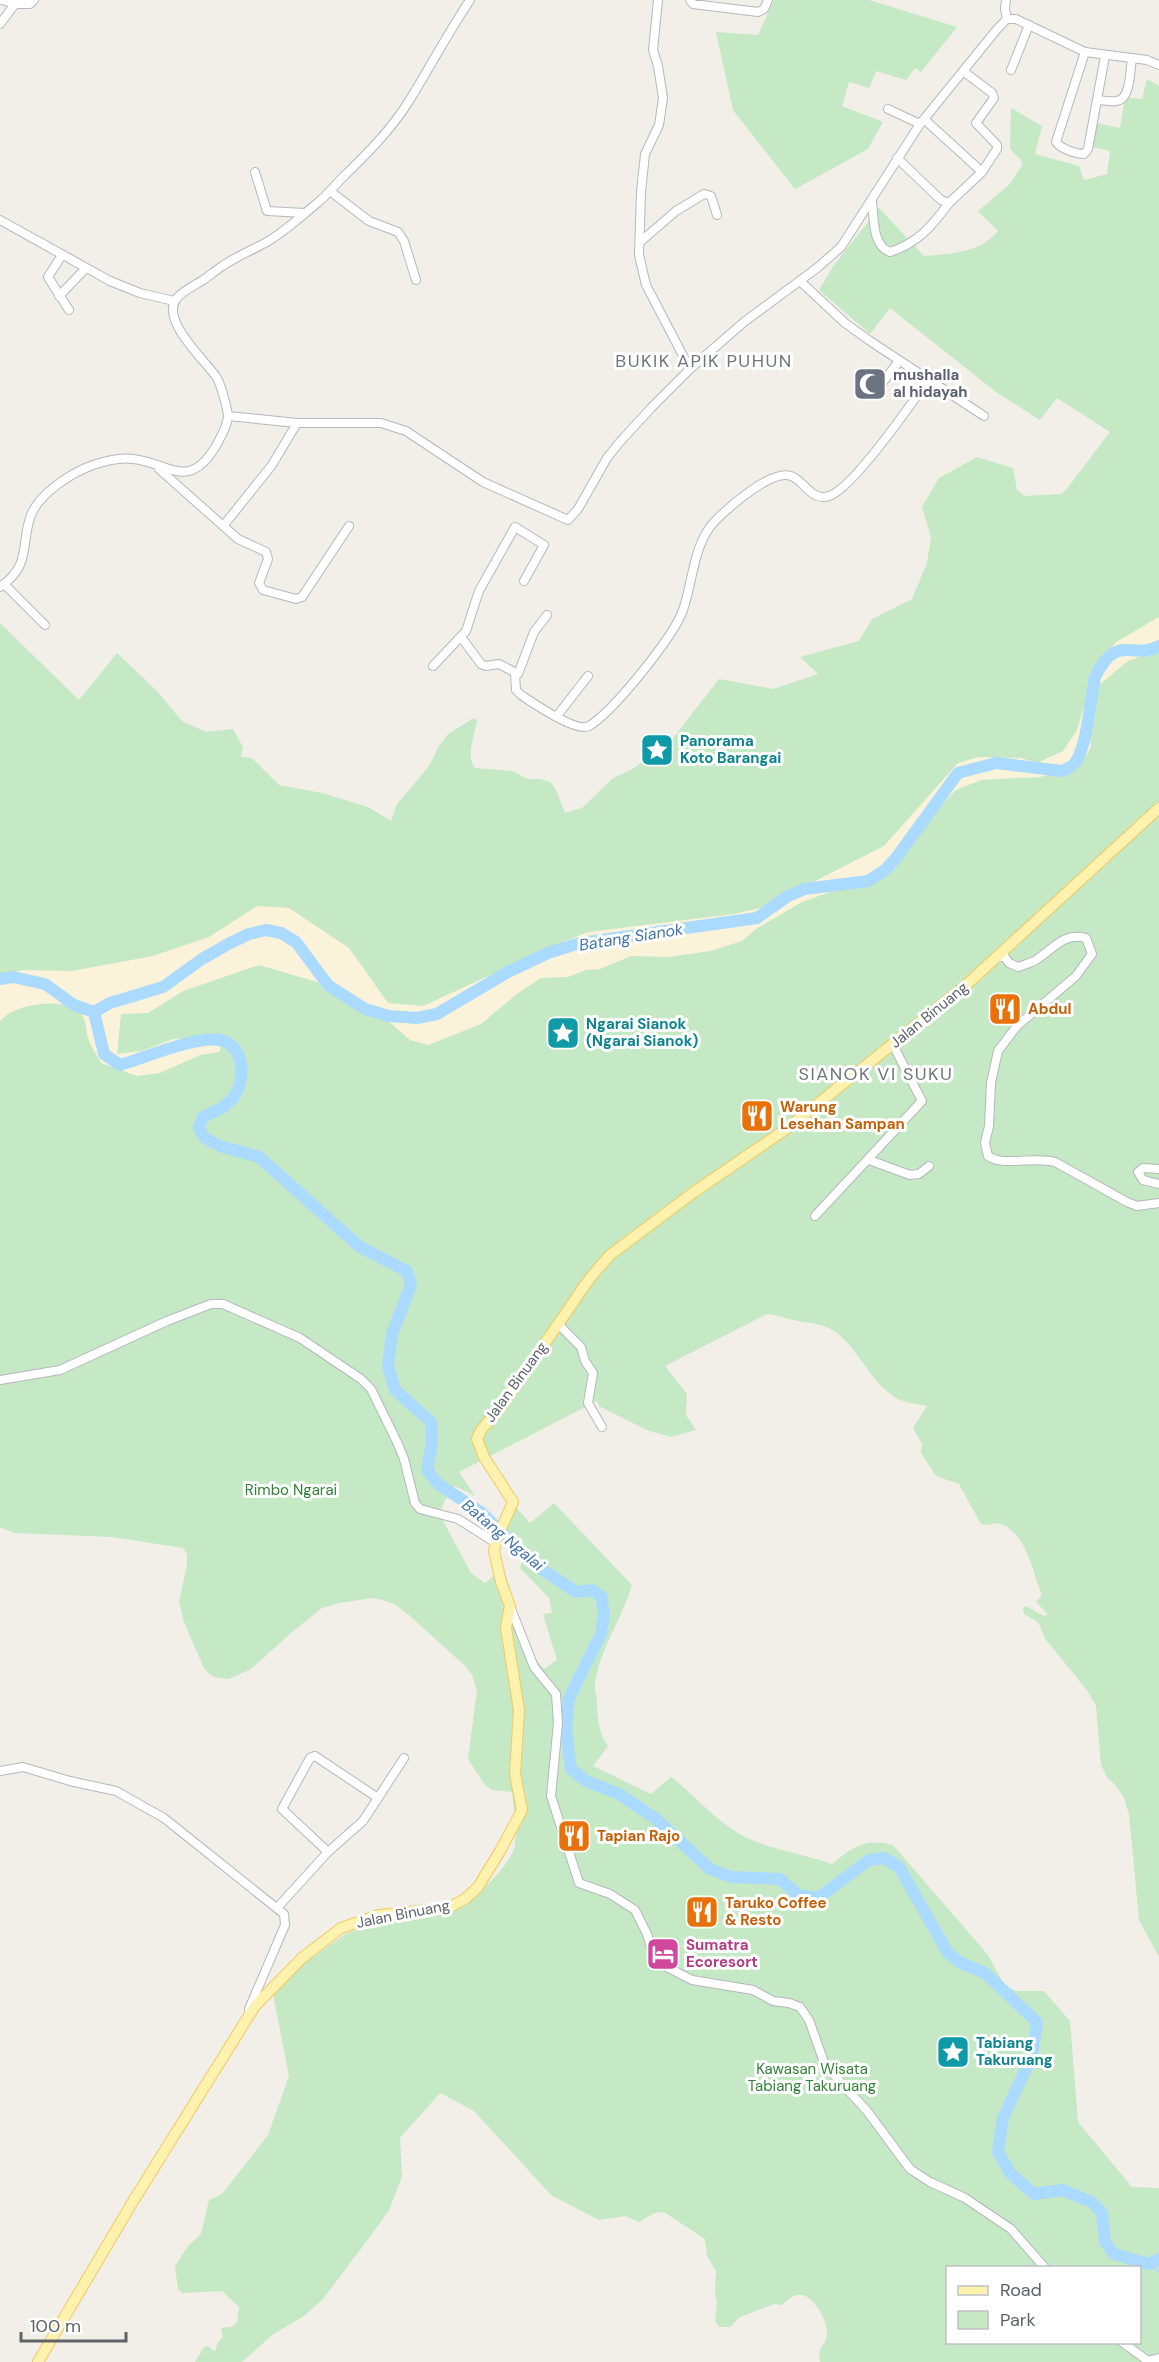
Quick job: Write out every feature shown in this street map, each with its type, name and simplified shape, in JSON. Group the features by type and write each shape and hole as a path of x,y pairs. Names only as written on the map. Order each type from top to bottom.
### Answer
{"main road":[{"name":"Jalan Binuang","path":"38,2362 255,2006 302,1958 341,1928 379,1915 448,1908 465,1899 477,1887 522,1810 515,1774 519,1710 506,1628 510,1606 496,1564 496,1540 513,1502 484,1457 478,1444 478,1434 500,1408 590,1278 610,1255 686,1197 789,1127 893,1045 996,958 1041,914 1159,808"}],"street":[{"path":"2,0 15,4 30,4 34,0"},
{"path":"45,625 2,586 15,573 23,559 31,515 45,495 92,465 123,459 134,459 172,472 192,470 212,452 221,437 228,416 217,379 176,323 174,302 183,292 221,267 267,242 330,191 378,142 399,115 470,0"},
{"path":"658,0 652,50 658,66 663,98 659,125 645,154 641,192 641,268 646,285 690,369"},
{"path":"690,0 693,4 758,12 764,9 768,0"},
{"path":"1006,0 1007,19"},
{"path":"0,24 15,4"},
{"path":"228,416 297,423 391,425 406,431 483,482 568,520 578,509 619,443 690,369 744,322 800,281 841,247 922,122 1007,19 1016,19 1085,52 1147,60 1159,65"},
{"path":"1011,70 1029,25"},
{"path":"1085,52 1056,140 1057,145 1080,154 1086,152 1105,56"},
{"path":"1097,100 1123,99 1126,94 1132,58"},
{"path":"872,201 880,246 890,252 903,248 921,237 949,203 982,172 998,145 976,123 994,98 992,93 963,71"},
{"path":"888,109 922,122 982,172"},
{"path":"897,158 941,200 949,203"},
{"path":"255,172 267,211 305,213"},
{"path":"330,191 369,221 398,232 404,241 416,280"},
{"path":"640,242 676,210 704,194 711,196 717,215"},
{"path":"0,220 86,268 140,293 174,302"},
{"path":"62,255 48,278 69,310"},
{"path":"59,296 86,268"},
{"path":"800,281 845,323 984,416"},
{"path":"880,386 899,361"},
{"path":"461,637 481,664 486,666 499,664 514,674 516,690 521,695 580,728 591,725 617,701 679,622 700,548 715,522 763,482 781,475 790,475 814,495 821,497 836,492 883,442 928,380"},
{"path":"224,525 272,465 297,423"},
{"path":"151,464 238,539 266,552 268,559 259,587 296,599 305,594 349,526"},
{"path":"432,666 461,637 469,625 479,591 515,527 544,545 524,581"},
{"path":"514,674 518,674 534,632 547,615"},
{"path":"557,716 588,676"},
{"path":"996,958 1004,956 1009,963 1018,967 1035,961 1054,944 1078,936 1086,938 1092,954 1076,976 1017,1026 998,1051 991,1083 989,1126 985,1143 988,1156 1000,1161 1044,1159 1055,1162 1137,1206 1159,1203"},
{"path":"815,1216 922,1101 893,1045"},
{"path":"869,1160 910,1175 919,1174 929,1166"},
{"path":"1159,1169 1143,1168 1138,1175 1143,1180 1159,1184"},
{"path":"0,1380 60,1370 167,1321 211,1304 224,1304 300,1338 361,1378 371,1389 397,1442 404,1459 415,1503 420,1509 458,1519 496,1540"},
{"path":"558,1324 582,1347 585,1361 593,1373 588,1403 603,1427"},
{"path":"510,1606 534,1667 556,1694 558,1723 551,1796 579,1883 610,1894 635,1910 647,1934 653,1954 667,1967 692,1980 753,1990 773,2001 800,2007 809,2020 825,2065 867,2110 903,2162 921,2177 964,2198 1011,2229 1043,2266"},
{"path":"328,1852 282,1809 309,1758 315,1756 378,1798"},
{"path":"277,1908 328,1852 363,1821 404,1758"},
{"path":"0,1771 23,1767 70,1781 116,1791 164,1818 284,1914 285,1925 244,2021"},
{"path":"1123,2344 1148,2362 1159,2358"}],"green space":[{"path":"774,0 869,0 957,27 921,72 915,68 906,80 876,71 869,88 849,82 842,106 883,122 868,149 795,189 733,110 716,32 758,35"},
{"path":"1147,79 1159,86 1159,1957 1139,1920 1129,1814 1124,1798 1107,1777 1101,1765 1096,1706 1087,1690 1046,1640 1038,1622 1024,1614 1023,1608 1026,1606 1044,1616 1048,1614 1036,1602 1042,1595 1024,1547 1012,1531 1004,1525 981,1524 959,1484 936,1476 921,1453 922,1444 913,1428 927,1406 903,1401 887,1391 837,1333 818,1324 767,1314 665,1366 687,1394 686,1415 696,1430 671,1437 647,1430 599,1406 597,1401 459,1472 475,1496 455,1486 439,1513 471,1573 485,1583 503,1568 523,1633 544,1669 557,1660 543,1614 552,1613 549,1598 520,1568 524,1556 501,1529 513,1504 530,1523 554,1503 632,1585 601,1658 598,1671 595,1687 598,1720 602,1736 608,1746 593,1766 651,1794 671,1777 723,1823 743,1836 832,1864 860,1845 875,1842 893,1845 988,1955 1005,1986 1016,1991 1044,1991 1070,2021 1078,2122 1132,2187 1159,2188 1159,2362 820,2362 820,2349 826,2340 827,2330 819,2309 803,2295 797,2295 781,2305 774,2304 740,2317 730,2327 719,2327 715,2321 716,2271 707,2256 705,2239 664,2212 654,2213 639,2222 625,2216 599,2220 551,2195 474,2111 440,2093 400,2138 402,2177 389,2210 323,2299 304,2316 272,2335 242,2362 195,2362 204,2347 208,2346 215,2352 218,2342 223,2337 221,2328 231,2327 237,2323 239,2307 222,2291 182,2293 178,2289 175,2266 188,2246 201,2234 209,2200 222,2194 268,2135 289,2076 273,1994 302,1965 347,1933 478,1893 500,1871 514,1850 516,1831 512,1792 492,1790 485,1785 468,1759 477,1690 472,1675 409,1615 394,1604 373,1598 322,1608 251,1669 229,1679 214,1677 205,1670 184,1622 179,1602 187,1564 187,1554 183,1548 112,1537 14,1533 0,1527 0,623 79,700 117,653 157,691 182,721 206,732 233,729 243,747 241,757 252,758 279,785 322,793 368,807 391,821 397,804 429,766 448,734 474,718 477,720 471,758 475,768 512,771 528,779 550,782 555,788 565,813 582,808 612,779 634,768 670,742 719,679 773,689 818,674 800,657 859,641 872,619 912,599 927,563 931,537 922,507 939,478 977,457 1013,468 1017,490 1024,496 1061,494 1065,491 1110,432 1057,398 1040,420 996,392 890,308 870,334 819,290 834,265 879,208 924,256 964,251 991,238 998,231 978,211 1010,184 1022,165 1021,160 1010,149 1011,108 1042,126 1035,154 1079,166 1084,180 1107,174 1110,151 1093,147 1096,123 1120,128 1125,97 1142,99"}],"sand":[{"path":"1159,617 1159,650 1128,661 1099,685 1088,724 1091,747 1083,761 1074,769 1040,777 981,780 956,790 933,813 884,873 863,886 833,891 802,902 756,929 742,941 711,951 668,957 631,956 600,969 586,970 568,977 541,978 518,993 481,1024 428,1045 410,1040 385,1018 317,982 259,965 183,991 148,1013 121,1014 117,1054 141,1051 173,1039 226,1035 219,1052 200,1055 160,1073 137,1076 101,1063 87,1036 84,1019 78,1011 68,1006 43,1004 30,1006 7,1015 0,1021 0,975 23,970 72,971 153,956 209,937 257,906 289,908 349,948 388,1003 423,1006 588,932 734,914 764,907 884,846 958,763 979,757 1021,758 1037,763 1063,751 1077,730 1096,667 1116,642"}],"waterway":[{"name":"Batang Sianok","path":"0,979 13,977 45,984 74,1005 94,1012 110,1003 163,987 202,959 230,943 249,934 266,930 281,933 296,942 328,985 365,1009 389,1016 417,1018 437,1014 508,972 548,953 580,943 757,918 788,896 805,889 868,881 885,870 896,858 958,773 996,763 1062,771 1072,765 1080,752 1095,677 1103,663 1118,651 1141,651 1159,646"},
{"name":"Batang Ngalai","path":"94,1012 104,1054 120,1065 197,1041 219,1040 228,1043 234,1048 241,1063 238,1090 227,1104 203,1117 199,1128 205,1138 220,1146 259,1157 360,1247 407,1271 411,1285 392,1334 388,1366 395,1390 431,1422 432,1443 427,1470 438,1484 482,1513 534,1564 576,1592 592,1590 601,1596 604,1613 601,1634 569,1698 566,1729 571,1769 586,1781 619,1794 656,1819 710,1869 731,1877 780,1879 798,1895 818,1898 869,1860 884,1858 899,1867 948,1953 961,1963 985,1973 1037,2022 1032,2056 1003,2118 998,2152 1011,2174 1034,2194 1062,2190 1092,2202 1102,2213 1105,2242 1114,2254 1149,2264 1159,2259"},
{"path":"1149,2264 1159,2272"}],"place":[{"name":"mushalla al hidayah","path":"870,384"},
{"name":"Panorama Koto Barangai","path":"657,750"},
{"name":"Abdul","path":"1005,1009"},
{"name":"Ngarai Sianok (Ngarai Sianok)","path":"563,1033"},
{"name":"Warung Lesehan Sampan","path":"757,1116"},
{"name":"Tapian Rajo","path":"574,1836"},
{"name":"Taruko Coffee & Resto","path":"702,1912"},
{"name":"Sumatra Ecoresort","path":"663,1954"},
{"name":"Tabiang Takuruang","path":"953,2052"}],"district":[{"name":"BUKIK APIK PUHUN","path":"704,361"},
{"name":"SIANOK VI SUKU","path":"876,1074"}],"park label":[{"name":"Rimbo Ngarai","path":"291,1490"},
{"name":"Kawasan Wisata Tabiang Takuruang","path":"812,2078"}]}
